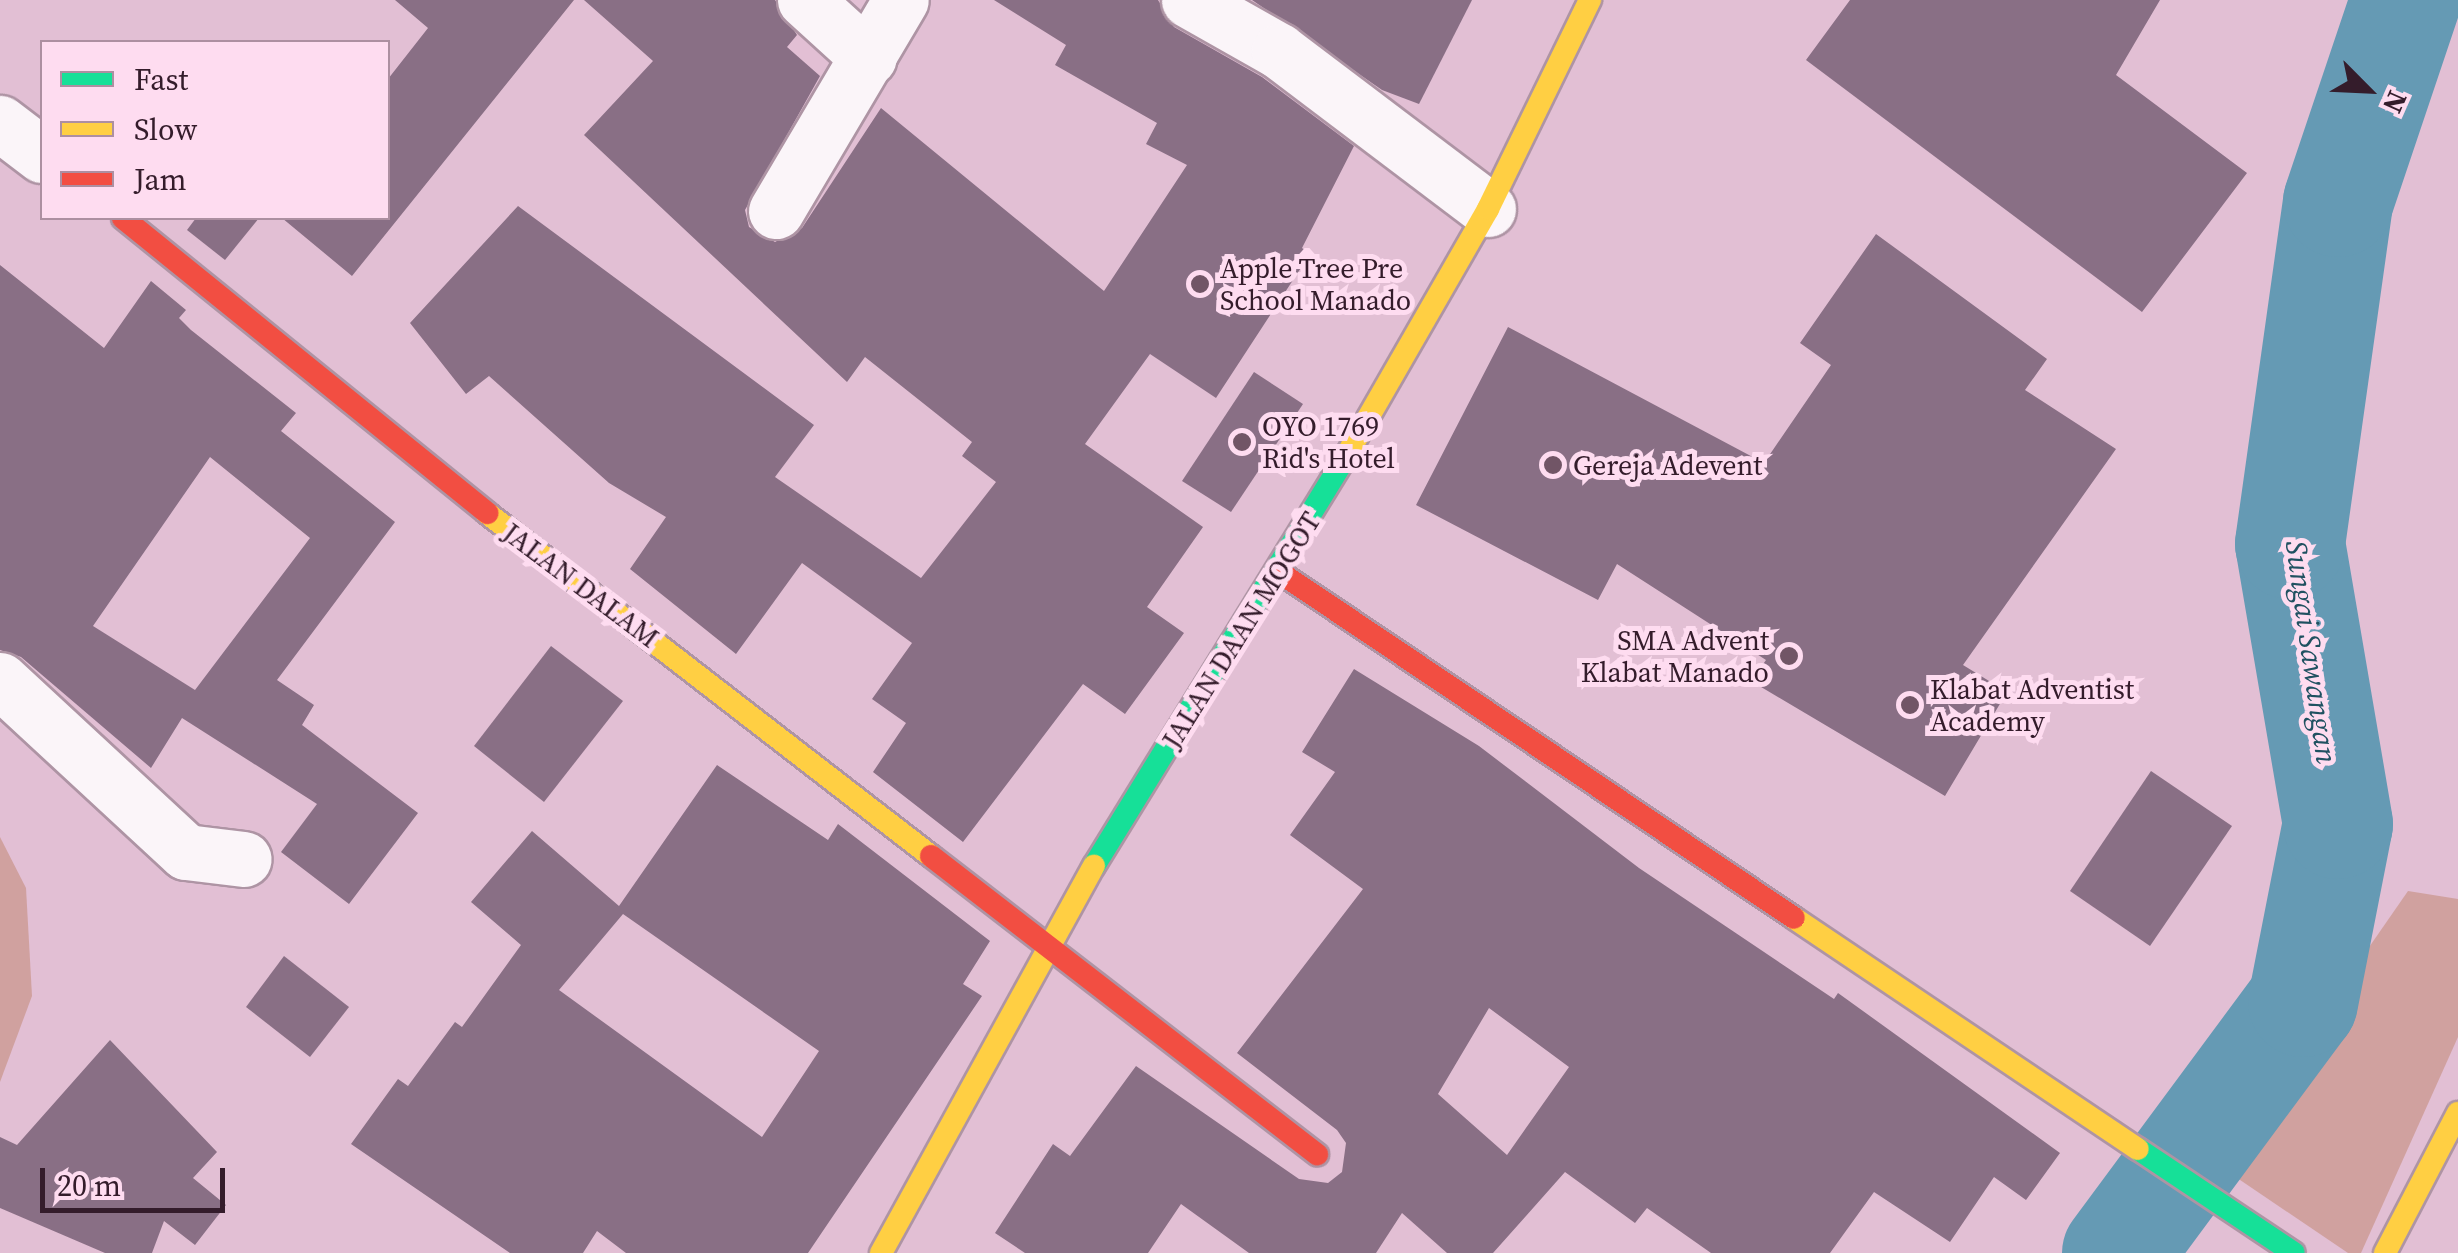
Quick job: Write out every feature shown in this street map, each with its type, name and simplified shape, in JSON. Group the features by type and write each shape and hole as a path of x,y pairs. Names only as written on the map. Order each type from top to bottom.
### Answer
{"street":[{"path":"805,0 869,58"},
{"path":"776,211 901,0"},
{"path":"1189,0 1278,50 1488,209"},
{"name":"JALAN DAAN MOGOT","path":"881,1253 1048,940 1279,572 1488,209 1590,0"},
{"path":"0,122 40,153"},
{"name":"JALAN DALAM","path":"125,220 509,532 1048,940 1317,1154"},
{"path":"1279,572 1996,1049 2294,1253"},
{"path":"0,680 186,852 244,859"},
{"path":"2385,1253 2458,1114"}],"shaded area":[{"path":"0,837 26,888 32,996 0,1082"},
{"path":"2408,891 2458,899 2458,1037 2361,1253 2348,1253 2218,1165"}],"building":[{"path":"395,0 574,0 352,276 284,220 390,220 390,76 428,28"},
{"path":"584,0 775,0 797,35 787,47 820,76 745,210 749,227 775,242 802,228 881,108 1104,291 1187,165 1146,144 1157,123 1055,65 1066,45 994,0 1158,0 1174,27 1262,77 1354,146 1302,248 1310,254 1216,398 1150,354 1085,444 1203,527 1147,607 1184,633 1125,714 1083,684 963,842 873,772 906,723 872,699 912,643 802,563 736,654 630,569 666,517 609,483 489,376 466,394 410,323 518,206 814,425 775,477 921,578 996,482 962,456 972,442 865,357 847,382 584,135 653,61"},
{"path":"1252,0 1472,0 1419,104 1382,90"},
{"path":"1850,0 2160,0 2116,75 2247,173 2142,312 1806,60"},
{"path":"194,220 257,220 225,260 187,230"},
{"path":"1876,234 2047,359 2025,390 2116,449 1963,665 2007,692 1945,796 1751,681 1766,660 1617,564 1598,600 1416,505 1508,327 1764,463 1831,365 1800,343"},
{"path":"0,265 104,348 151,281 186,310 179,318 191,330 296,413 281,431 395,522 277,680 314,705 302,725 418,813 349,904 281,852 317,804 182,718 151,768 21,657 0,650","holes":["210,457 310,538 195,690 93,626"]},
{"name":"OYO 1769 Rid's Hotel","path":"1254,372 1303,404 1231,512 1182,481"},
{"path":"551,646 623,701 544,802 474,746"},
{"path":"1354,669 1479,746 1639,868 1834,999 1838,993 2060,1153 2026,1200 1994,1177 1950,1242 1874,1192 1830,1253 1711,1253 1647,1208 1635,1223 1565,1172 1493,1253 1447,1253 1402,1213 1376,1253 1249,1253 1181,1204 1148,1253 1025,1253 995,1233 1053,1144 1070,1156 1136,1066 1299,1179 1328,1183 1342,1172 1346,1143 1337,1130 1237,1053 1363,889 1290,835 1335,772 1302,752","holes":["1489,1008 1569,1067 1507,1155 1438,1094"]},
{"path":"717,765 828,840 838,824 990,941 963,984 982,996 808,1253 626,1253 597,1231 583,1253 510,1253 351,1144 398,1079 408,1086 455,1022 462,1027 521,945 471,902 532,831 619,906","holes":["623,914 819,1051 762,1137 559,990"]},
{"path":"2151,771 2232,826 2150,946 2070,891"},
{"path":"284,956 349,1007 310,1057 246,1007"},
{"path":"110,1040 217,1152 193,1178 226,1205 195,1245 164,1221 152,1253 105,1253 0,1208 0,1137 17,1145"}],"waterway":[{"name":"Sungai Sawangan","path":"2117,1253 2303,1002 2338,824 2290,544 2338,202 2406,0"}],"traffic: fast":[{"path":"1094,866 1349,451"},
{"path":"2138,1149 2294,1253"}],"traffic: slow":[{"path":"1349,451 1488,209 1590,0"},
{"path":"487,513 931,856"},
{"path":"881,1253 1094,866"},
{"path":"1794,918 2138,1149"},
{"path":"2385,1253 2458,1113"}],"traffic: jam":[{"path":"125,220 487,513"},
{"path":"1279,572 1794,918"},
{"path":"931,856 1317,1154"}],"place":[{"name":"Apple Tree Pre School Manado","path":"1200,284"},
{"name":"OYO 1769 Rid's Hotel","path":"1242,442"},
{"name":"Gereja Adevent","path":"1553,465"},
{"name":"SMA Advent Klabat Manado","path":"1789,656"},
{"name":"Klabat Adventist Academy","path":"1910,705"}]}
